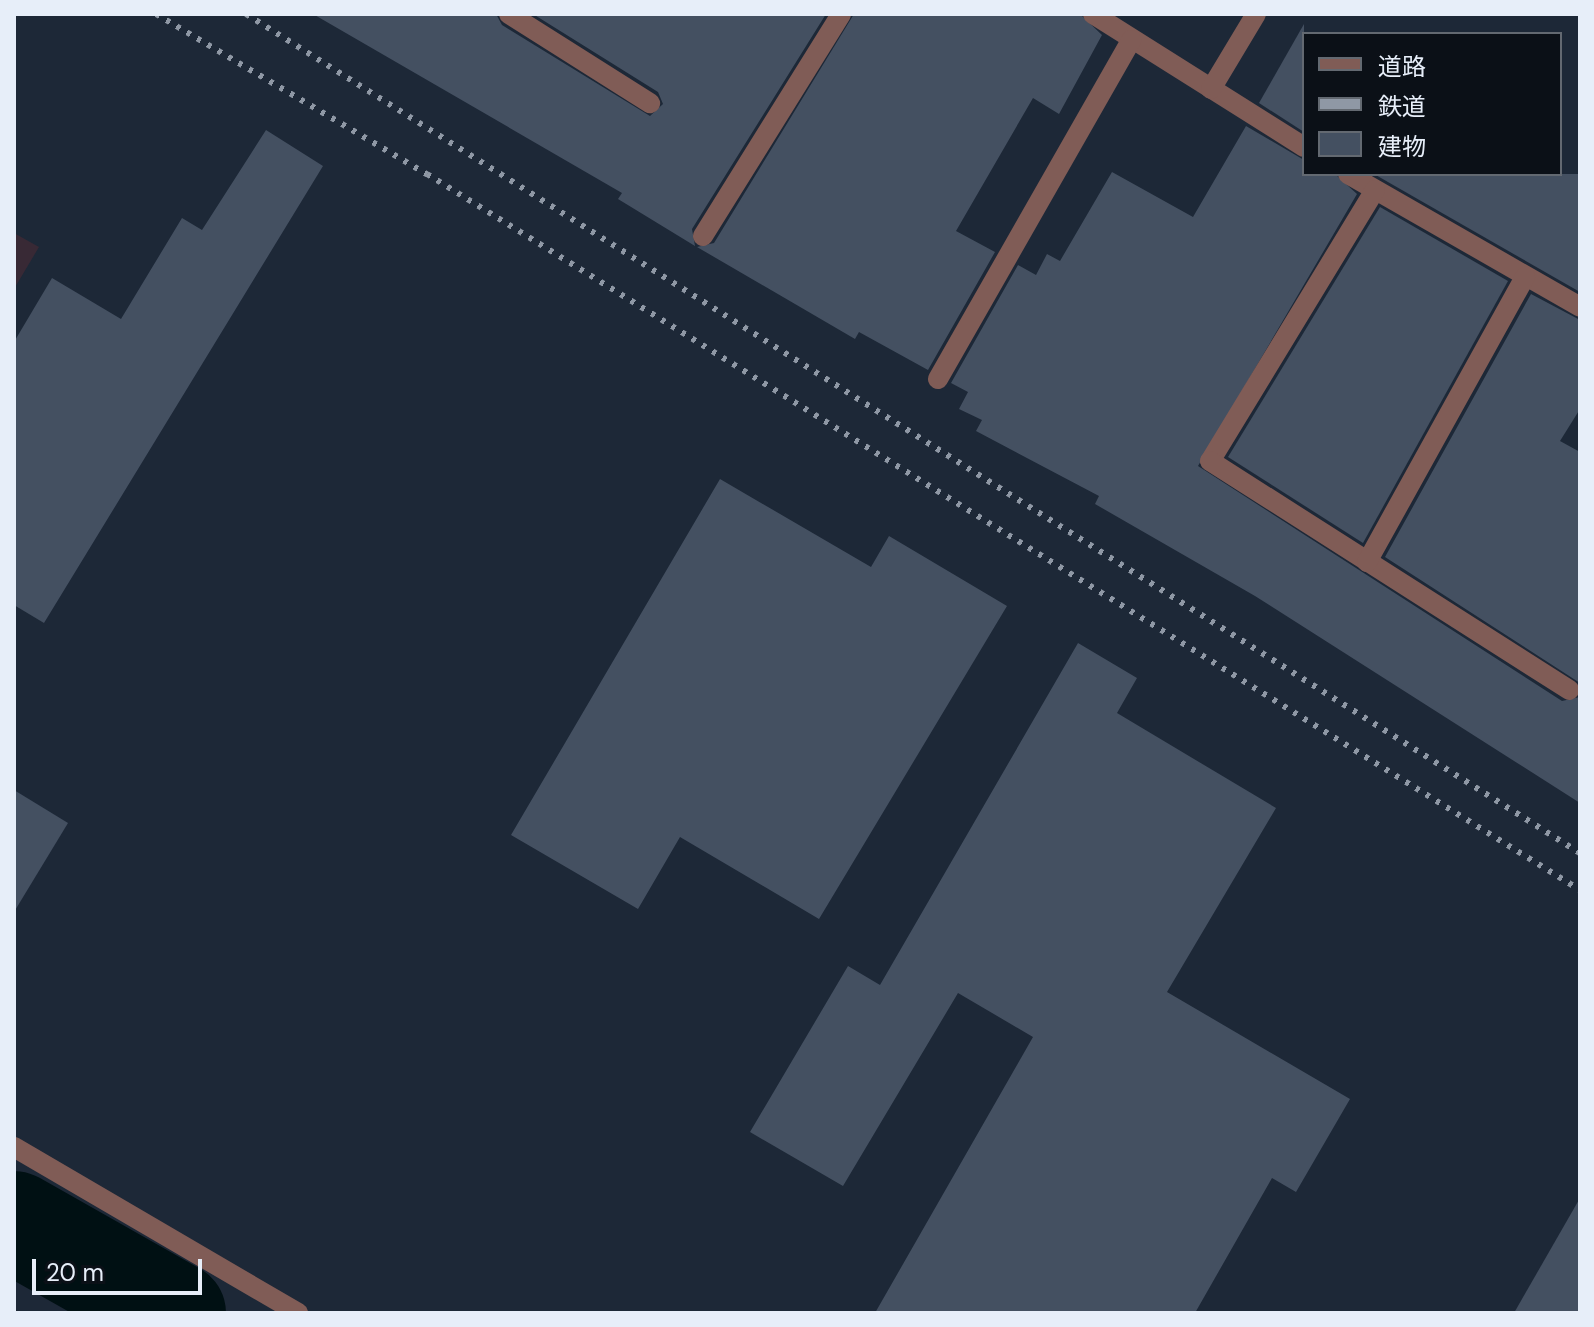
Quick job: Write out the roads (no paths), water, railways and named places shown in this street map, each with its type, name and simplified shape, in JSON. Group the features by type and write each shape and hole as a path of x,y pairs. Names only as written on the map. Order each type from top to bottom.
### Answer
{"street":[{"path":"509,14 650,103"},
{"path":"703,236 841,14"},
{"path":"1093,14 1302,146"},
{"path":"1211,89 1256,14"},
{"path":"938,379 1131,40"},
{"path":"1351,176 1580,307"},
{"path":"1375,190 1210,461 1569,690"},
{"path":"1367,562 1525,277"},
{"path":"14,1147 269,1306 298,1313"}],"waterway":[{"path":"14,1222 175,1313"}],"railway":[{"path":"156,14 427,174 1580,890"},
{"path":"246,14 1580,853"}]}
